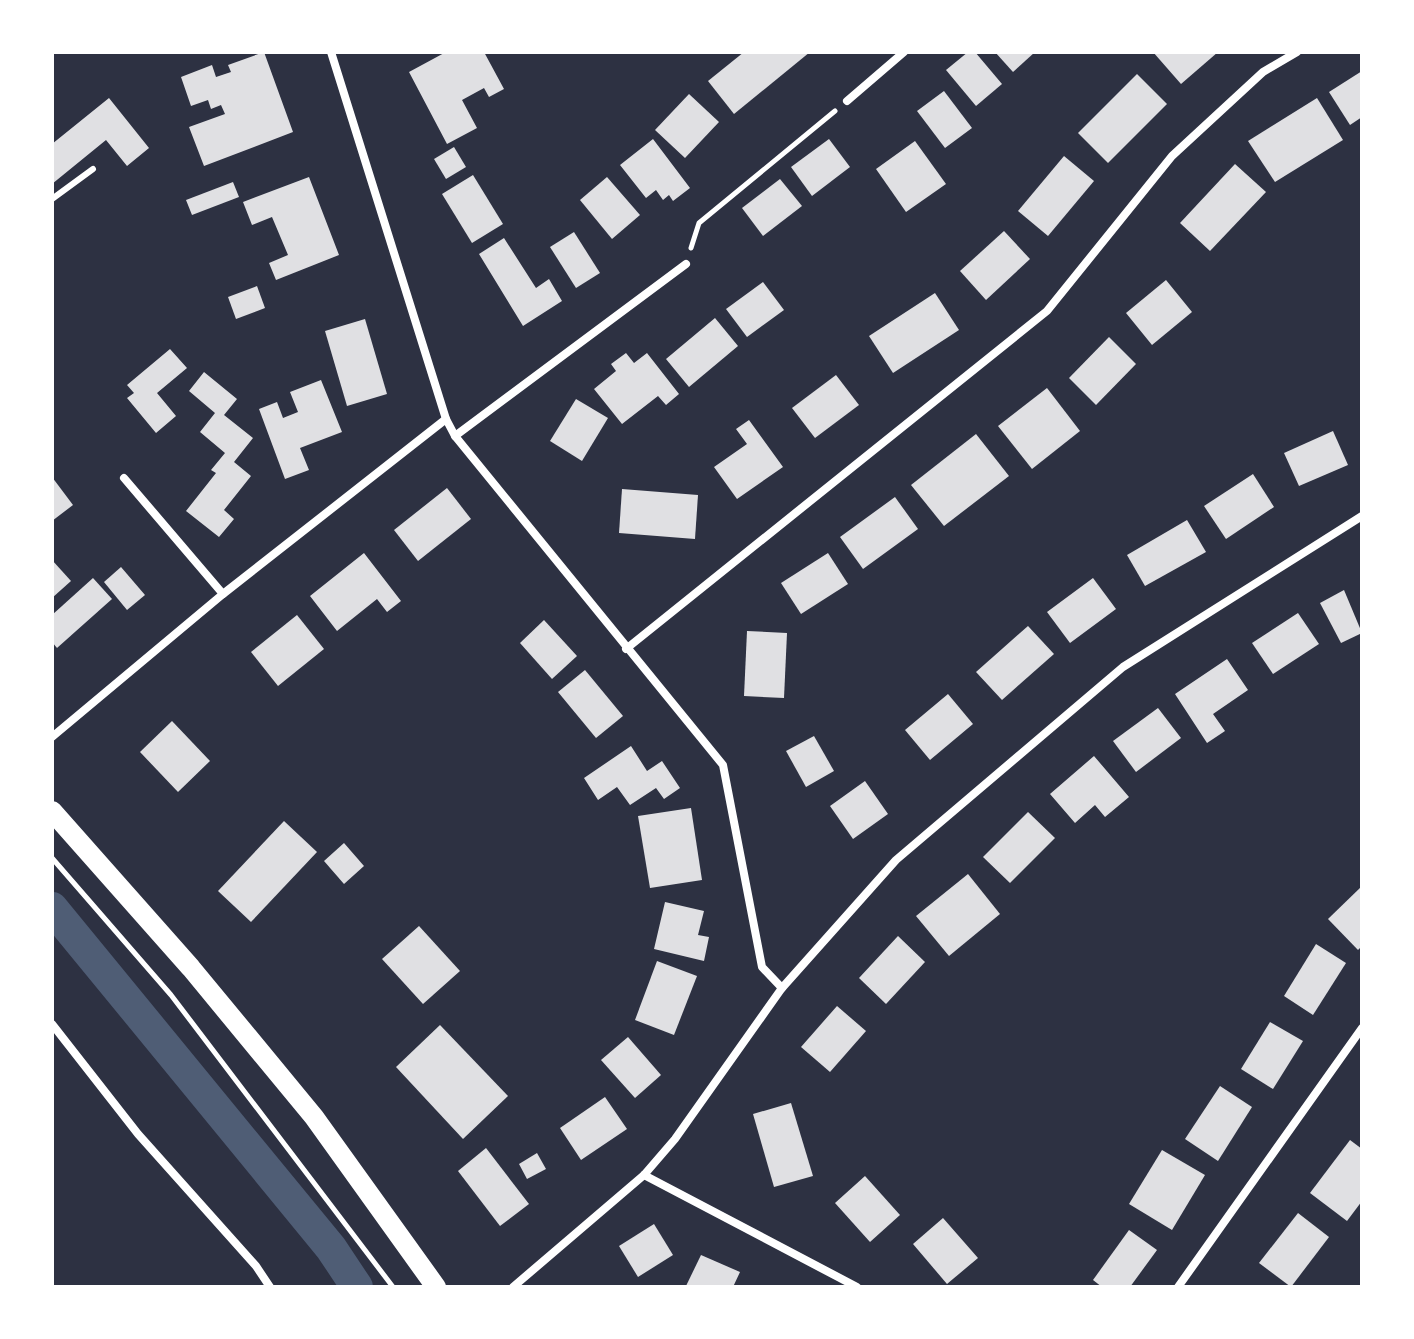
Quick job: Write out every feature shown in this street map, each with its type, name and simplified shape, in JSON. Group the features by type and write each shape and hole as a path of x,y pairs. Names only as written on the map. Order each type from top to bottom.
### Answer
{"main road":[{"path":"52,811 191,968 314,1117 436,1287"}],"street":[{"path":"331,52 446,419 455,436 723,765 762,967 782,988"},
{"path":"847,101 904,52"},
{"path":"626,649 1047,311 1172,156 1263,72 1297,52"},
{"path":"455,436 686,264"},
{"path":"52,737 223,594 446,419"},
{"path":"124,478 223,594"},
{"path":"513,1287 644,1175 675,1139 782,988 896,860 1123,667 1362,516"},
{"path":"52,1024 138,1134 256,1266 270,1287"},
{"path":"1178,1287 1362,1028"},
{"path":"644,1175 857,1287"}],"lane":[{"path":"52,199 93,169"}],"path":[{"path":"686,264 699,223 847,101"},
{"path":"52,858 171,995 393,1287"}],"building":[{"path":"264,52 293,132 204,166 189,127 225,114 221,105 211,109 208,100 191,106 181,77 212,65 216,77 231,72 228,65"},
{"path":"446,52 484,52 504,89 489,97 484,88 462,100 477,128 447,144 409,72"},
{"path":"744,52 810,52 734,114 708,81"},
{"path":"968,52 975,52 1002,84 976,106 946,70"},
{"path":"995,52 1035,52 1013,72"},
{"path":"1153,52 1218,52 1181,84"},
{"path":"1362,71 1362,117 1350,125 1329,92"},
{"path":"1137,74 1167,104 1108,163 1078,133"},
{"path":"944,91 972,128 945,148 917,111"},
{"path":"689,94 719,122 685,158 655,130"},
{"path":"109,98 149,148 127,166 106,140 52,184 52,144"},
{"path":"1317,98 1343,140 1275,182 1248,141"},
{"path":"653,139 690,188 673,201 669,195 663,200 656,190 646,198 620,165"},
{"path":"829,139 850,167 812,196 791,167"},
{"path":"915,141 946,184 906,212 876,169"},
{"path":"454,147 466,167 446,179 434,159"},
{"path":"1064,156 1094,181 1048,236 1018,211"},
{"path":"1235,164 1266,192 1210,251 1180,223"},
{"path":"473,175 503,224 472,243 442,194"},
{"path":"309,177 339,255 276,280 269,263 288,255 272,217 252,225 243,202"},
{"path":"607,177 640,215 612,239 580,200"},
{"path":"780,179 802,206 763,236 742,208"},
{"path":"233,182 239,197 192,215 186,200"},
{"path":"1004,231 1030,259 986,300 960,271"},
{"path":"574,232 600,273 576,288 550,247"},
{"path":"504,238 536,288 549,279 562,301 523,326 479,254"},
{"path":"1166,280 1192,312 1152,345 1126,313"},
{"path":"763,282 784,310 747,337 726,309"},
{"path":"257,286 265,308 236,319 228,297"},
{"path":"935,293 959,330 893,373 869,336"},
{"path":"715,318 738,346 689,387 666,359"},
{"path":"365,319 387,394 347,406 325,331"},
{"path":"1109,337 1136,364 1096,405 1069,378"},
{"path":"170,349 187,368 157,393 176,416 156,433 127,398 134,393 127,385"},
{"path":"626,353 634,363 647,353 679,394 666,405 658,396 622,424 594,389 616,371 611,364"},
{"path":"204,372 237,399 224,415 253,438 234,462 251,476 224,510 234,519 219,537 186,511 216,473 211,470 225,453 200,432 215,413 189,391"},
{"path":"836,375 859,405 815,438 792,408"},
{"path":"321,380 342,432 300,448 309,470 285,479 259,409 277,402 283,418 298,412 290,392"},
{"path":"1047,388 1080,431 1032,469 998,426"},
{"path":"576,399 608,418 582,461 550,441"},
{"path":"749,420 783,467 737,499 714,467 747,444 736,429"},
{"path":"1333,431 1348,465 1299,486 1284,453"},
{"path":"976,434 1009,476 944,526 911,485"},
{"path":"1253,474 1274,507 1226,539 1204,506"},
{"path":"52,477 73,505 52,521"},
{"path":"447,488 471,519 418,561 394,530"},
{"path":"622,489 698,495 695,539 619,533"},
{"path":"895,497 918,529 863,569 840,537"},
{"path":"1187,520 1206,552 1145,586 1127,555"},
{"path":"364,553 401,601 387,612 377,599 337,631 310,596"},
{"path":"828,553 848,584 801,614 781,583"},
{"path":"52,560 71,581 52,598"},
{"path":"121,567 145,595 127,610 104,582"},
{"path":"93,578 112,599 57,648 52,642 52,615"},
{"path":"1093,578 1116,609 1070,643 1047,612"},
{"path":"1344,590 1362,633 1341,643 1320,603"},
{"path":"1298,613 1319,644 1273,674 1252,643"},
{"path":"297,615 324,649 278,686 251,652"},
{"path":"544,620 577,656 552,679 520,643"},
{"path":"1028,626 1054,654 1002,700 976,672"},
{"path":"747,631 787,633 784,698 744,696"},
{"path":"1227,659 1248,690 1213,714 1225,731 1207,743 1175,694"},
{"path":"585,670 623,716 596,738 558,692"},
{"path":"948,694 973,724 930,760 905,730"},
{"path":"1158,708 1181,738 1136,772 1113,741"},
{"path":"172,721 210,761 178,792 140,752"},
{"path":"814,736 834,771 806,787 786,751"},
{"path":"631,746 647,771 662,761 680,788 664,799 656,788 630,805 617,787 598,800 584,778"},
{"path":"1094,756 1129,797 1105,817 1095,805 1075,823 1050,794"},
{"path":"865,781 888,814 853,839 830,806"},
{"path":"691,808 702,880 650,888 638,816"},
{"path":"1028,812 1055,838 1010,883 983,857"},
{"path":"284,821 317,852 251,922 218,891"},
{"path":"344,843 364,866 344,884 324,861"},
{"path":"968,874 1000,914 949,956 916,916"},
{"path":"1362,886 1362,946 1358,950 1328,919"},
{"path":"665,902 704,911 698,935 709,937 704,961 654,949"},
{"path":"419,926 460,971 423,1004 382,959"},
{"path":"898,936 925,962 886,1004 859,978"},
{"path":"1316,944 1346,963 1313,1015 1284,996"},
{"path":"657,961 697,976 674,1035 635,1020"},
{"path":"837,1006 866,1031 830,1072 801,1047"},
{"path":"1270,1022 1303,1041 1273,1089 1241,1069"},
{"path":"440,1025 508,1096 463,1139 396,1067"},
{"path":"628,1037 661,1075 635,1098 601,1060"},
{"path":"1220,1086 1252,1107 1218,1161 1185,1139"},
{"path":"605,1097 627,1129 581,1160 560,1128"},
{"path":"791,1103 813,1176 774,1187 753,1114"},
{"path":"1350,1140 1362,1149 1362,1201 1347,1221 1310,1193"},
{"path":"486,1148 529,1204 500,1226 458,1171"},
{"path":"1162,1150 1205,1175 1172,1230 1129,1204"},
{"path":"537,1153 546,1169 527,1179 519,1164"},
{"path":"865,1176 900,1215 870,1242 835,1203"},
{"path":"1298,1213 1329,1237 1291,1287 1259,1263"},
{"path":"943,1218 978,1258 947,1284 913,1244"},
{"path":"654,1224 673,1255 638,1277 619,1246"},
{"path":"1129,1230 1157,1250 1130,1287 1102,1287 1093,1280"},
{"path":"701,1255 740,1272 733,1287 686,1286"}],"waterway":[{"path":"52,908 331,1248 357,1287"}]}
